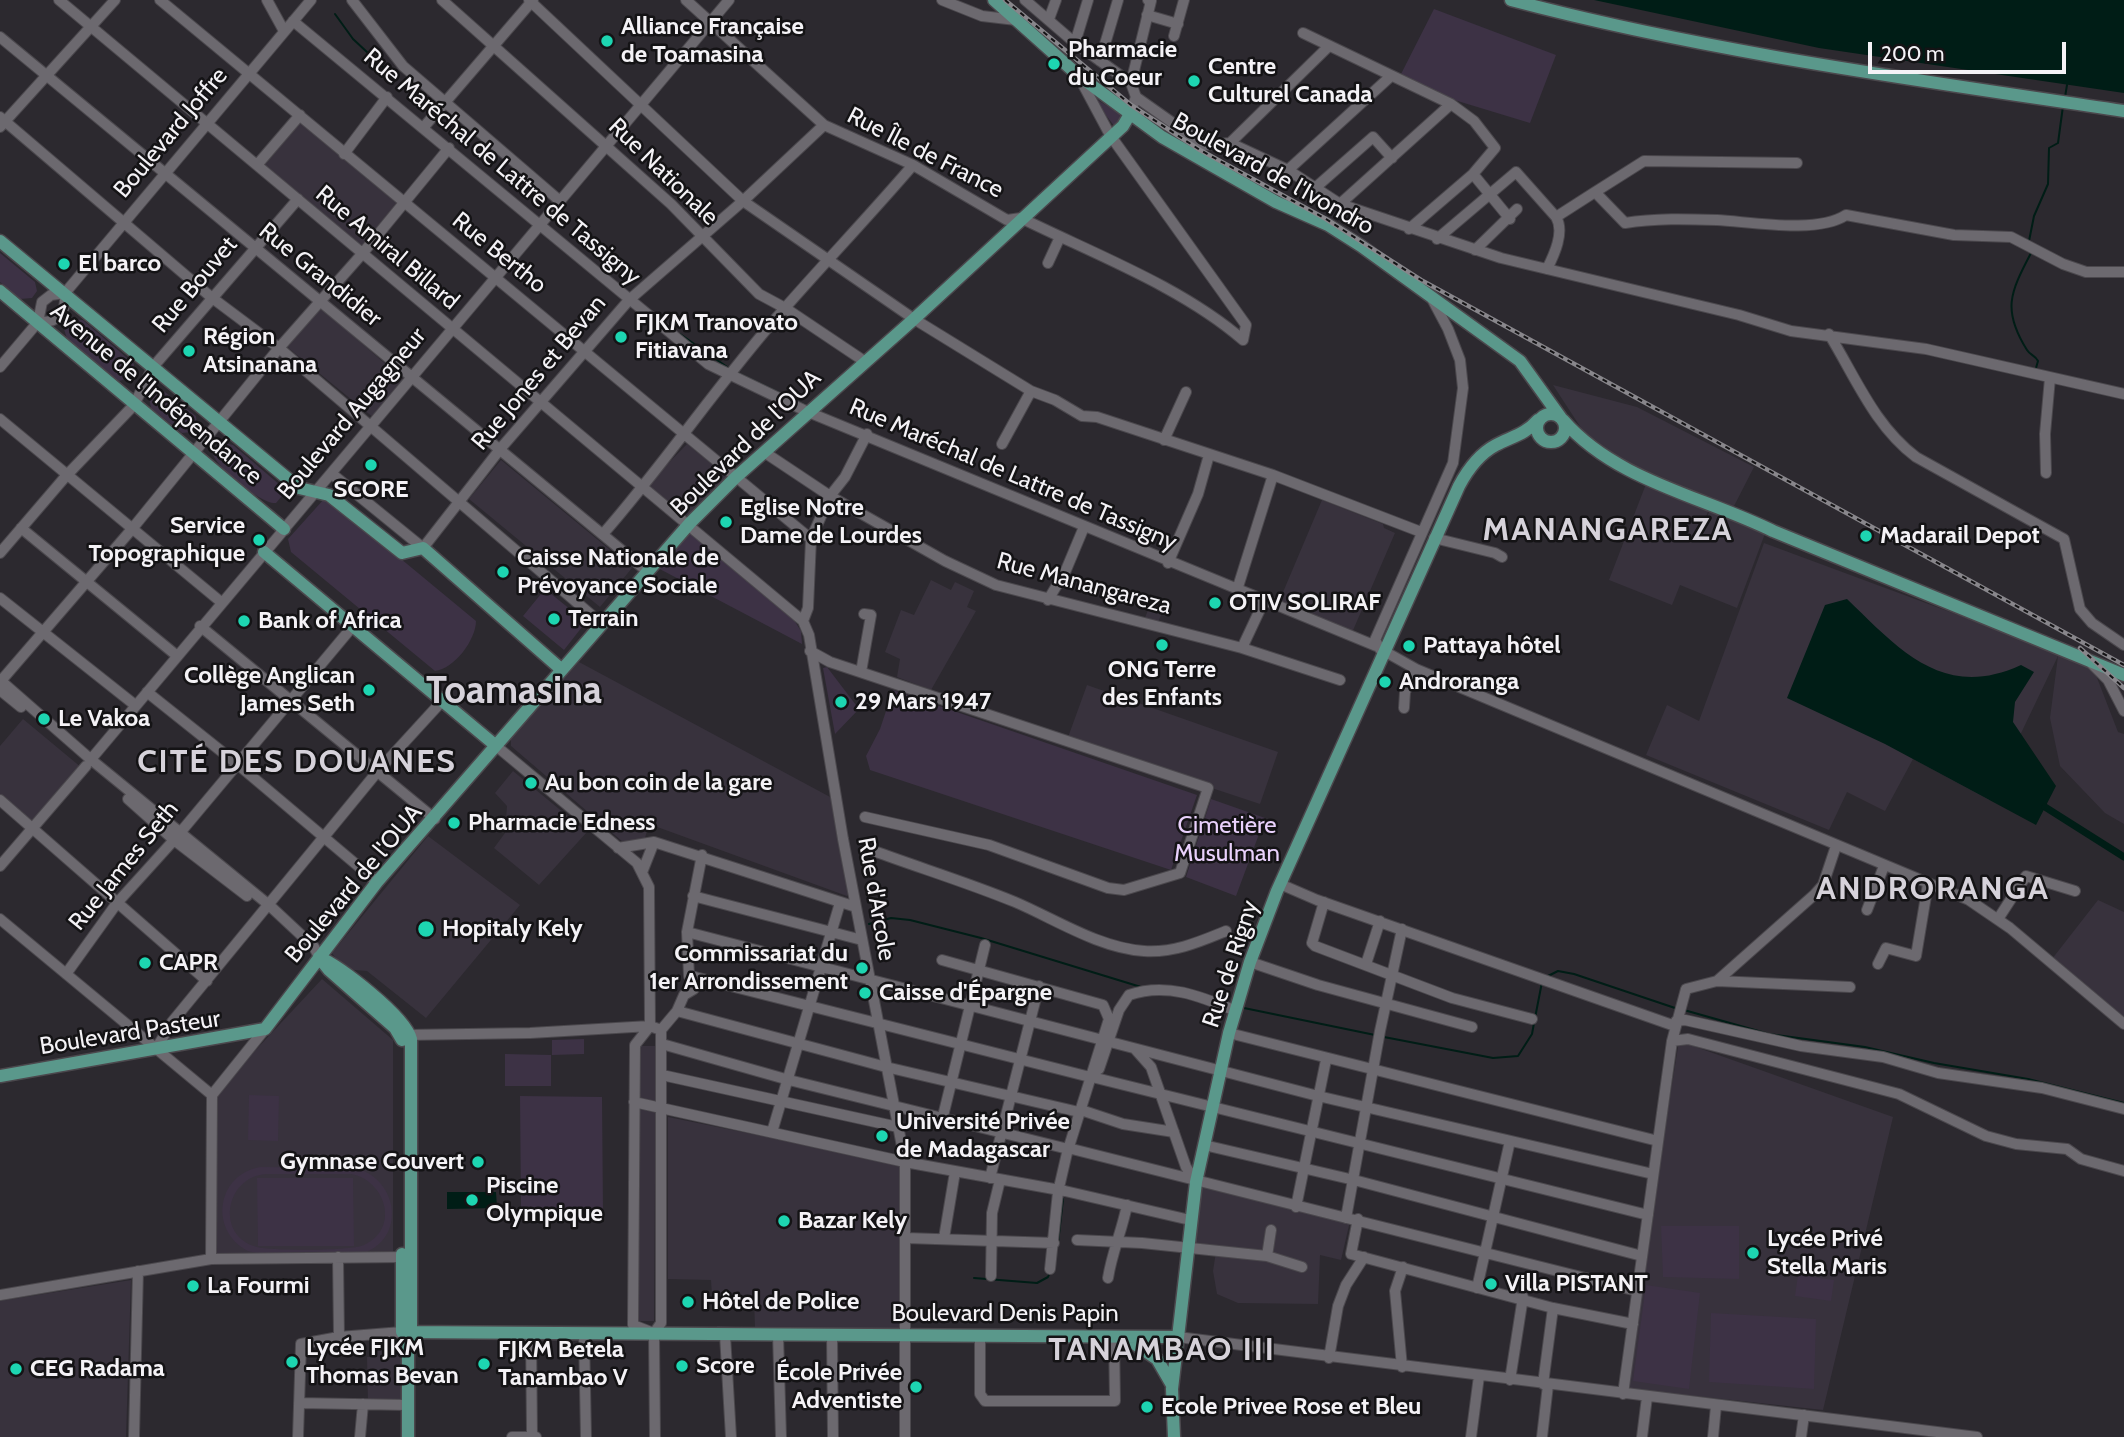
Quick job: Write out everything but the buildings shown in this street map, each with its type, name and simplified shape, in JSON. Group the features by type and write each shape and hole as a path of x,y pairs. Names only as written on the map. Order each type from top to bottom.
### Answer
{"main road":[{"name":"Boulevard de l'Ivondro","path":"994,0 1079,76 1130,114 1221,172 1276,202 1328,225 1520,361 1562,419 1594,450"},
{"path":"1511,0 1610,26 1893,77 2124,111"},
{"name":"Boulevard de l'OUA","path":"265,1029 376,882 435,818 690,523 735,478 914,319 1110,135 1123,126 1130,114"},
{"name":"Avenue de l'Indépendance","path":"0,241 299,488 329,495 402,553 423,548"},
{"name":"Avenue de l'Indépendance","path":"0,291 282,532"},
{"path":"1535,379 1543,398 1536,429 1549,442"},
{"path":"1539,419 1550,414 1562,419 1564,434 1549,442"},
{"name":"Rue de Rigny","path":"1174,1437 1172,1385 1196,1182 1229,1034 1250,962 1280,884 1380,649 1473,464 1494,446 1512,439 1539,419"},
{"path":"1512,439 1526,437 1549,442 1568,442 1594,450 1642,477 1730,510 1773,531 2124,674"},
{"path":"423,548 562,670"},
{"path":"264,552 495,746"},
{"path":"319,957 329,970 405,1035 408,1437"},
{"name":"Boulevard Pasteur","path":"0,1076 265,1029"},
{"name":"Boulevard Denis Papin","path":"407,1336 654,1333 1178,1337"},
{"path":"1118,1336 1157,1359 1172,1385"}],"street":[{"name":"Rue Amiral Billard","path":"59,0 450,329 690,523"},
{"path":"116,0 48,77 2,122 211,297 279,348 603,624"},
{"name":"Rue Bertho","path":"160,0 811,539"},
{"path":"267,0 285,31"},
{"name":"Boulevard Joffre","path":"65,293 310,0"},
{"path":"352,0 384,45 444,102 560,201"},
{"name":"Rue Nationale","path":"442,0 671,204 700,237 759,294 785,308 864,361"},
{"name":"Rue Île de France","path":"686,0 824,125 913,165 1007,220 1021,218 1218,318 1243,340 1246,325 1110,135"},
{"name":"Boulevard Augagneur","path":"0,866 729,0"},
{"path":"942,0 982,16 1016,20"},
{"path":"1025,0 1075,43 1131,83"},
{"path":"1049,19 1056,0"},
{"path":"1075,43 1088,0"},
{"path":"1100,61 1118,0"},
{"path":"1150,0 1131,83 1136,97 1205,145 1230,143 1288,170 1340,204 1475,250 1739,315 1791,331 1926,349 2124,394"},
{"path":"1174,36 1184,0"},
{"path":"423,128 531,1 640,107 743,201 914,319 1031,391 1055,400 1082,416 1097,417 1273,475 1421,532"},
{"path":"1147,15 1178,24"},
{"name":"Rue Maréchal de Lattre de Tassigny","path":"293,21 708,364 808,412 867,434 1168,563 1380,649 1416,669 1969,900 1998,919 2124,1024"},
{"path":"1303,33 1451,104 1474,121 1495,148 1473,174 1409,229"},
{"name":"Rue Grandidier","path":"0,37 648,572"},
{"path":"1230,143 1328,47"},
{"path":"1079,76 1110,135"},
{"path":"1288,170 1391,76"},
{"path":"344,154 387,97"},
{"path":"1130,114 1136,97"},
{"path":"1340,204 1451,104"},
{"path":"257,165 300,115"},
{"name":"Rue Jones et Bevan","path":"423,548 501,448 629,300 743,201 824,125"},
{"path":"1315,188 1373,136 1392,158"},
{"path":"89,762 0,681 132,529 279,348 449,149"},
{"path":"1556,217 1643,161 1797,163"},
{"path":"603,534 645,486 682,434 785,308 829,262 913,165"},
{"path":"1437,239 1518,173 1559,223 1556,251 1547,269"},
{"path":"1473,174 1510,219"},
{"path":"1595,192 1625,223 1717,220 1807,226 1838,220 1846,215 1954,235 1996,234 2011,237 2063,264 2086,272 2124,272"},
{"name":"Rue Bouvet","path":"0,553 66,476 134,405 153,367 298,199"},
{"path":"1475,250 1510,219 1517,209"},
{"path":"1048,263 1060,237"},
{"path":"0,367 38,322 42,302 51,295 65,293 66,307 61,317 52,323 38,322"},
{"path":"1380,649 1375,640 1453,463 1462,388 1461,360 1431,297"},
{"path":"1829,334 1859,383 1875,417 1895,440 1916,457 2064,539 2080,610 2092,623 2124,645"},
{"path":"2046,473 2045,434 2050,378"},
{"path":"1002,444 1031,391"},
{"path":"1164,439 1186,392"},
{"path":"0,419 221,602"},
{"path":"690,523 803,621 808,608 811,539 830,496 845,477 867,434"},
{"name":"Rue Manangareza","path":"764,452 830,496 945,561 996,585 1242,648 1340,680"},
{"path":"1168,563 1198,494 1209,455"},
{"path":"332,474 423,548"},
{"path":"1237,590 1273,475"},
{"path":"1048,600 1066,570 1084,527"},
{"path":"20,528 176,655"},
{"path":"1434,538 1495,553 1502,558"},
{"path":"0,598 135,705"},
{"path":"1242,648 1264,601"},
{"path":"861,672 871,615 864,614"},
{"name":"Rue d'Arcole","path":"803,621 905,1162 905,1437"},
{"path":"200,626 435,818"},
{"name":"Rue James Seth","path":"66,974 117,903 353,626"},
{"path":"810,651 830,662 1208,788 1180,873 1124,890 1108,888 989,845 865,817"},
{"path":"2087,658 2108,680 2124,711"},
{"path":"1404,708 1405,692 1416,669"},
{"path":"0,690 176,836 267,907 314,947 319,957"},
{"path":"146,692 236,762 376,882"},
{"path":"156,1049 172,1022 378,771 443,700"},
{"path":"495,746 643,870 649,887 650,1026 635,1045 633,1325 654,1333"},
{"path":"0,800 207,981"},
{"path":"618,848 654,842 702,855 856,907"},
{"path":"643,870 654,842"},
{"path":"1717,981 1823,885 1836,846"},
{"path":"874,851 1012,901 1115,945 1143,951 1167,951 1185,948 1226,931"},
{"path":"702,855 687,932 689,976 1214,1106 1311,1134 1648,1215"},
{"path":"1867,910 1884,866"},
{"path":"1998,919 2026,876 2075,891"},
{"path":"1280,884 1553,982 1676,1018 1801,1046 1882,1057 1938,1073 2042,1088 2124,1109"},
{"path":"1878,964 1886,948 1916,956 1928,884"},
{"path":"693,896 761,911 862,940"},
{"path":"1324,902 1312,943 1452,998 1532,1019"},
{"path":"772,1132 812,1006 840,903"},
{"path":"0,919 212,1095 211,1259"},
{"path":"1366,964 1380,921"},
{"path":"1346,1218 1385,1004 1402,929"},
{"path":"687,932 822,968 869,977 969,1006 1318,1096 1653,1174"},
{"path":"943,1116 985,944"},
{"path":"942,960 1103,1005 1109,1012 1105,1042"},
{"path":"1250,962 1318,985 1472,1027"},
{"path":"655,1437 654,1333 661,1323 661,1030 677,1012 684,995 694,989 695,977"},
{"path":"1623,1394 1672,1041 1676,1018 1686,989 1717,981 1850,987"},
{"path":"991,1276 992,1213 1001,1143 1000,1130 1040,986"},
{"path":"1050,1269 1070,1149 1105,1042 1129,995 1157,987 1210,1000 1236,1011"},
{"path":"677,1012 886,1067 1082,1111 1124,1124 1174,1132"},
{"path":"405,1035 530,1033 650,1026 661,1030"},
{"name":"Boulevard de l'OUA","path":"212,1095 265,1029"},
{"path":"1229,1034 1658,1141"},
{"path":"1672,1041 1688,1039 1899,1094 1986,1136 2015,1144 2067,1149 2081,1159 2124,1171"},
{"path":"662,1044 789,1080 1000,1130 1296,1207 1358,1219 1637,1291"},
{"path":"1135,1049 1152,1066 1186,1167 1196,1182"},
{"path":"1296,1207 1326,1060"},
{"path":"662,1075 898,1127"},
{"path":"634,1102 905,1162 1061,1191 1190,1220"},
{"path":"1477,1288 1510,1141"},
{"path":"1203,1145 1353,1180 1642,1256"},
{"path":"944,1238 956,1172"},
{"path":"1108,1278 1112,1249 1117,1242 1127,1205"},
{"path":"1358,1219 1351,1254 1477,1288 1523,1297 1553,1308 1633,1324"},
{"path":"1267,1256 1272,1230"},
{"path":"905,1238 1054,1243"},
{"path":"1077,1240 1188,1247 1267,1256 1301,1267"},
{"path":"338,1257 339,1336"},
{"path":"0,1295 211,1259 407,1257"},
{"path":"1329,1358 1338,1306 1346,1285 1364,1257"},
{"path":"1402,1367 1395,1291 1403,1267"},
{"path":"134,1437 138,1271"},
{"path":"1510,1380 1523,1297"},
{"path":"1542,1437 1553,1308"},
{"path":"512,1437 535,1436 531,1333"},
{"path":"584,1333 586,1437"},
{"path":"778,1334 781,1437"},
{"path":"832,1334 833,1437"},
{"path":"725,1335 731,1437"},
{"path":"980,1335 980,1394 985,1401 1115,1401 1118,1336"},
{"path":"299,1437 302,1345 339,1336 407,1336"},
{"path":"1178,1337 1479,1377 1804,1415 1913,1432 1976,1437"},
{"path":"1471,1437 1479,1377"},
{"path":"1642,1437 1647,1397"},
{"path":"299,1403 408,1405"},
{"path":"360,1437 363,1404"},
{"path":"1713,1437 1716,1406"},
{"path":"1801,1437 1804,1415"}],"shaded area":[{"path":"1594,0 2124,0 2124,93 1819,48"},
{"path":"301,122 398,204 362,247 264,166"},
{"path":"320,307 405,381 374,418 286,346"},
{"path":"1553,385 1637,407 1754,467 1733,508 1627,462 1610,451 1583,431"},
{"path":"687,444 735,483 693,521 647,485"},
{"path":"501,460 632,568 600,607 469,499"},
{"path":"1646,484 1709,509 1700,532 1711,508 1766,531 1737,608 1680,585 1672,605 1609,580"},
{"path":"1322,500 1383,524 1384,528 1395,533 1351,635 1278,604"},
{"path":"1764,543 2085,662 2094,670 2118,732 2124,734 2124,824 2105,813 2060,766 2050,718 2058,656 1989,800 1913,759 1885,811 1847,792 1829,830 1646,755 1667,705 1699,721"},
{"path":"931,580 951,590 955,582 974,591 967,607 976,611 931,690 897,677 900,659 885,652 901,610 914,615"},
{"path":"1847,599 1904,651 1945,673 1968,677 1993,675 2021,665 2034,672 2015,702 2013,722 2056,786 2036,825 1885,744 1787,698 1825,605"},
{"path":"1151,603 1164,607 1158,623 1144,620"},
{"path":"579,662 832,798 850,891 847,896 649,824 645,838 623,842 511,746 511,737"},
{"path":"1087,685 1278,752 1260,804 1067,740"},
{"path":"23,719 82,768 33,828 0,799 0,746"},
{"path":"513,771 587,832 539,885 494,848 505,833 507,806 495,793"},
{"name":"Hopitaly Kely","path":"428,836 520,905 426,1018 367,971 343,969 332,953"},
{"path":"2098,900 2124,912 2124,1021 2052,959"},
{"path":"322,979 393,1040 393,1257 216,1256 215,1100 238,1069"},
{"name":"Lycée Privé Stella Maris","path":"1679,1041 1893,1117 1823,1410 1623,1388"},
{"path":"636,1046 656,1046 654,1321 635,1321"},
{"name":"Bazar Kely","path":"668,1117 901,1164 902,1335 718,1333 717,1326 755,1328 754,1298 712,1296 711,1280 668,1279"},
{"path":"1198,1184 1350,1221 1341,1260 1320,1255 1318,1304 1238,1303 1217,1294 1213,1271 1216,1252 1191,1246"},
{"name":"Piscine Olympique","path":"447,1192 496,1192 497,1208 447,1209"},
{"path":"131,1280 126,1437 0,1437 0,1301"},
{"path":"407,1349 406,1404 368,1403 367,1357 377,1357 377,1350"}],"green space":[{"path":"1434,9 1556,55 1530,123 1451,99 1400,76"},
{"path":"1096,99 1123,116 1115,127 1095,101"},
{"path":"0,253 35,282 37,291 32,298 20,299 0,282"},
{"path":"72,319 83,320 134,364 133,377 119,381 67,339 64,329"},
{"path":"161,389 196,416 197,425 192,432 182,433 151,408 149,398"},
{"path":"221,442 233,445 280,485 282,496 276,503 260,498 220,466 212,451"},
{"path":"324,499 331,501 476,621 468,645 449,665 435,671 291,552 288,539"},
{"path":"690,531 792,617 801,631 802,644 654,566"},
{"name":"Terrain","path":"545,589 586,622 564,650 523,616"},
{"path":"827,667 859,709 835,734 823,668"},
{"path":"893,690 1197,795 1171,870 870,770 866,756 880,729"},
{"name":"Cimetière Musulman","path":"1211,799 1265,818 1236,896 1186,877"},
{"path":"584,1039 584,1054 552,1055 552,1040"},
{"path":"505,1054 551,1055 551,1086 505,1086"},
{"path":"249,1095 279,1096 278,1141 248,1140"},
{"path":"520,1096 602,1097 603,1212 521,1212"},
{"path":"260,1167 355,1168 369,1173 380,1182 391,1206 392,1219 388,1232 380,1243 359,1254 289,1255 248,1251 227,1231 223,1218 223,1204 227,1192 234,1181 245,1172","holes":["266,1174 351,1174 373,1185 384,1205 382,1228 364,1245 329,1249 266,1248 244,1241 235,1231 230,1208 241,1185 252,1178"]},
{"path":"257,1178 353,1178 354,1246 258,1246"},
{"path":"1661,1226 1739,1226 1739,1279 1663,1277"},
{"path":"1798,1275 1834,1280 1831,1301 1795,1296"},
{"path":"1646,1285 1700,1293 1689,1389 1633,1381"},
{"path":"1711,1313 1816,1319 1814,1389 1709,1382"}],"waterway":[{"path":"335,14 353,39 396,79"},
{"path":"2065,97 2067,85"},
{"path":"2029,241 2034,216 2048,184 2049,148 2058,143 2063,106"},
{"path":"2031,253 2014,291 2012,312 2019,336 2028,352 2038,361 2036,368"},
{"path":"680,334 730,369"},
{"path":"738,373 805,405"},
{"path":"2045,807 2124,857"},
{"path":"869,924 891,918 910,920 981,938 1141,987"},
{"path":"1548,976 1558,971 1574,974 1675,1008"},
{"path":"1535,1018 1542,982"},
{"path":"1244,1008 1375,1035"},
{"path":"1684,1010 1769,1034 1865,1047 1934,1063 2028,1079 2124,1103"},
{"path":"1384,1037 1493,1058 1518,1056 1532,1034 1534,1023"},
{"path":"1058,1243 1063,1199"},
{"path":"974,1278 1037,1283 1048,1277 1050,1272"}],"railway":[{"path":"1005,0 1131,105 1200,150 1326,219 1421,280 2124,665"},
{"path":"2080,648 2124,688"}],"place":[{"name":"Alliance Française de Toamasina","path":"607,41"},
{"name":"Pharmacie du Coeur","path":"1054,64"},
{"name":"Centre Culturel Canada","path":"1194,81"},
{"name":"El barco","path":"64,264"},
{"name":"FJKM Tranovato Fitiavana","path":"621,337"},
{"name":"Région Atsinanana","path":"189,351"},
{"name":"SCORE","path":"371,465"},
{"name":"Eglise Notre Dame de Lourdes","path":"726,522"},
{"name":"Madarail Depot","path":"1866,536"},
{"name":"Service Topographique","path":"259,540"},
{"name":"Caisse Nationale de Prévoyance Sociale","path":"503,572"},
{"name":"OTIV SOLIRAF","path":"1215,603"},
{"name":"Terrain","path":"554,619"},
{"name":"Bank of Africa","path":"244,621"},
{"name":"ONG Terre des Enfants","path":"1162,645"},
{"name":"Pattaya hôtel","path":"1409,646"},
{"name":"Androranga","path":"1385,682"},
{"name":"Collège Anglican James Seth","path":"369,690"},
{"name":"29 Mars 1947","path":"841,702"},
{"name":"Le Vakoa","path":"44,719"},
{"name":"Au bon coin de la gare","path":"531,783"},
{"name":"Pharmacie Edness","path":"454,823"},
{"name":"Hopitaly Kely","path":"426,929"},
{"name":"CAPR","path":"145,963"},
{"name":"Commissariat du 1er Arrondissement","path":"862,968"},
{"name":"Caisse d'Épargne","path":"865,993"},
{"name":"Université Privée de Madagascar","path":"882,1136"},
{"name":"Gymnase Couvert","path":"478,1162"},
{"name":"Piscine Olympique","path":"472,1200"},
{"name":"Bazar Kely","path":"784,1221"},
{"name":"Lycée Privé Stella Maris","path":"1753,1253"},
{"name":"Villa PISTANT","path":"1491,1284"},
{"name":"La Fourmi","path":"193,1286"},
{"name":"Hôtel de Police","path":"688,1302"},
{"name":"Lycée FJKM Thomas Bevan","path":"292,1362"},
{"name":"FJKM Betela Tanambao V","path":"484,1364"},
{"name":"Score","path":"682,1366"},
{"name":"CEG Radama","path":"16,1369"},
{"name":"École Privée Adventiste","path":"916,1387"},
{"name":"Ecole Privee Rose et Bleu","path":"1147,1407"}],"district":[{"name":"MANANGAREZA","path":"1608,531"},
{"name":"Toamasina","path":"514,692"},
{"name":"CITÉ DES DOUANES","path":"297,763"},
{"name":"ANDRORANGA","path":"1933,890"},
{"name":"TANAMBAO III","path":"1162,1351"}]}
